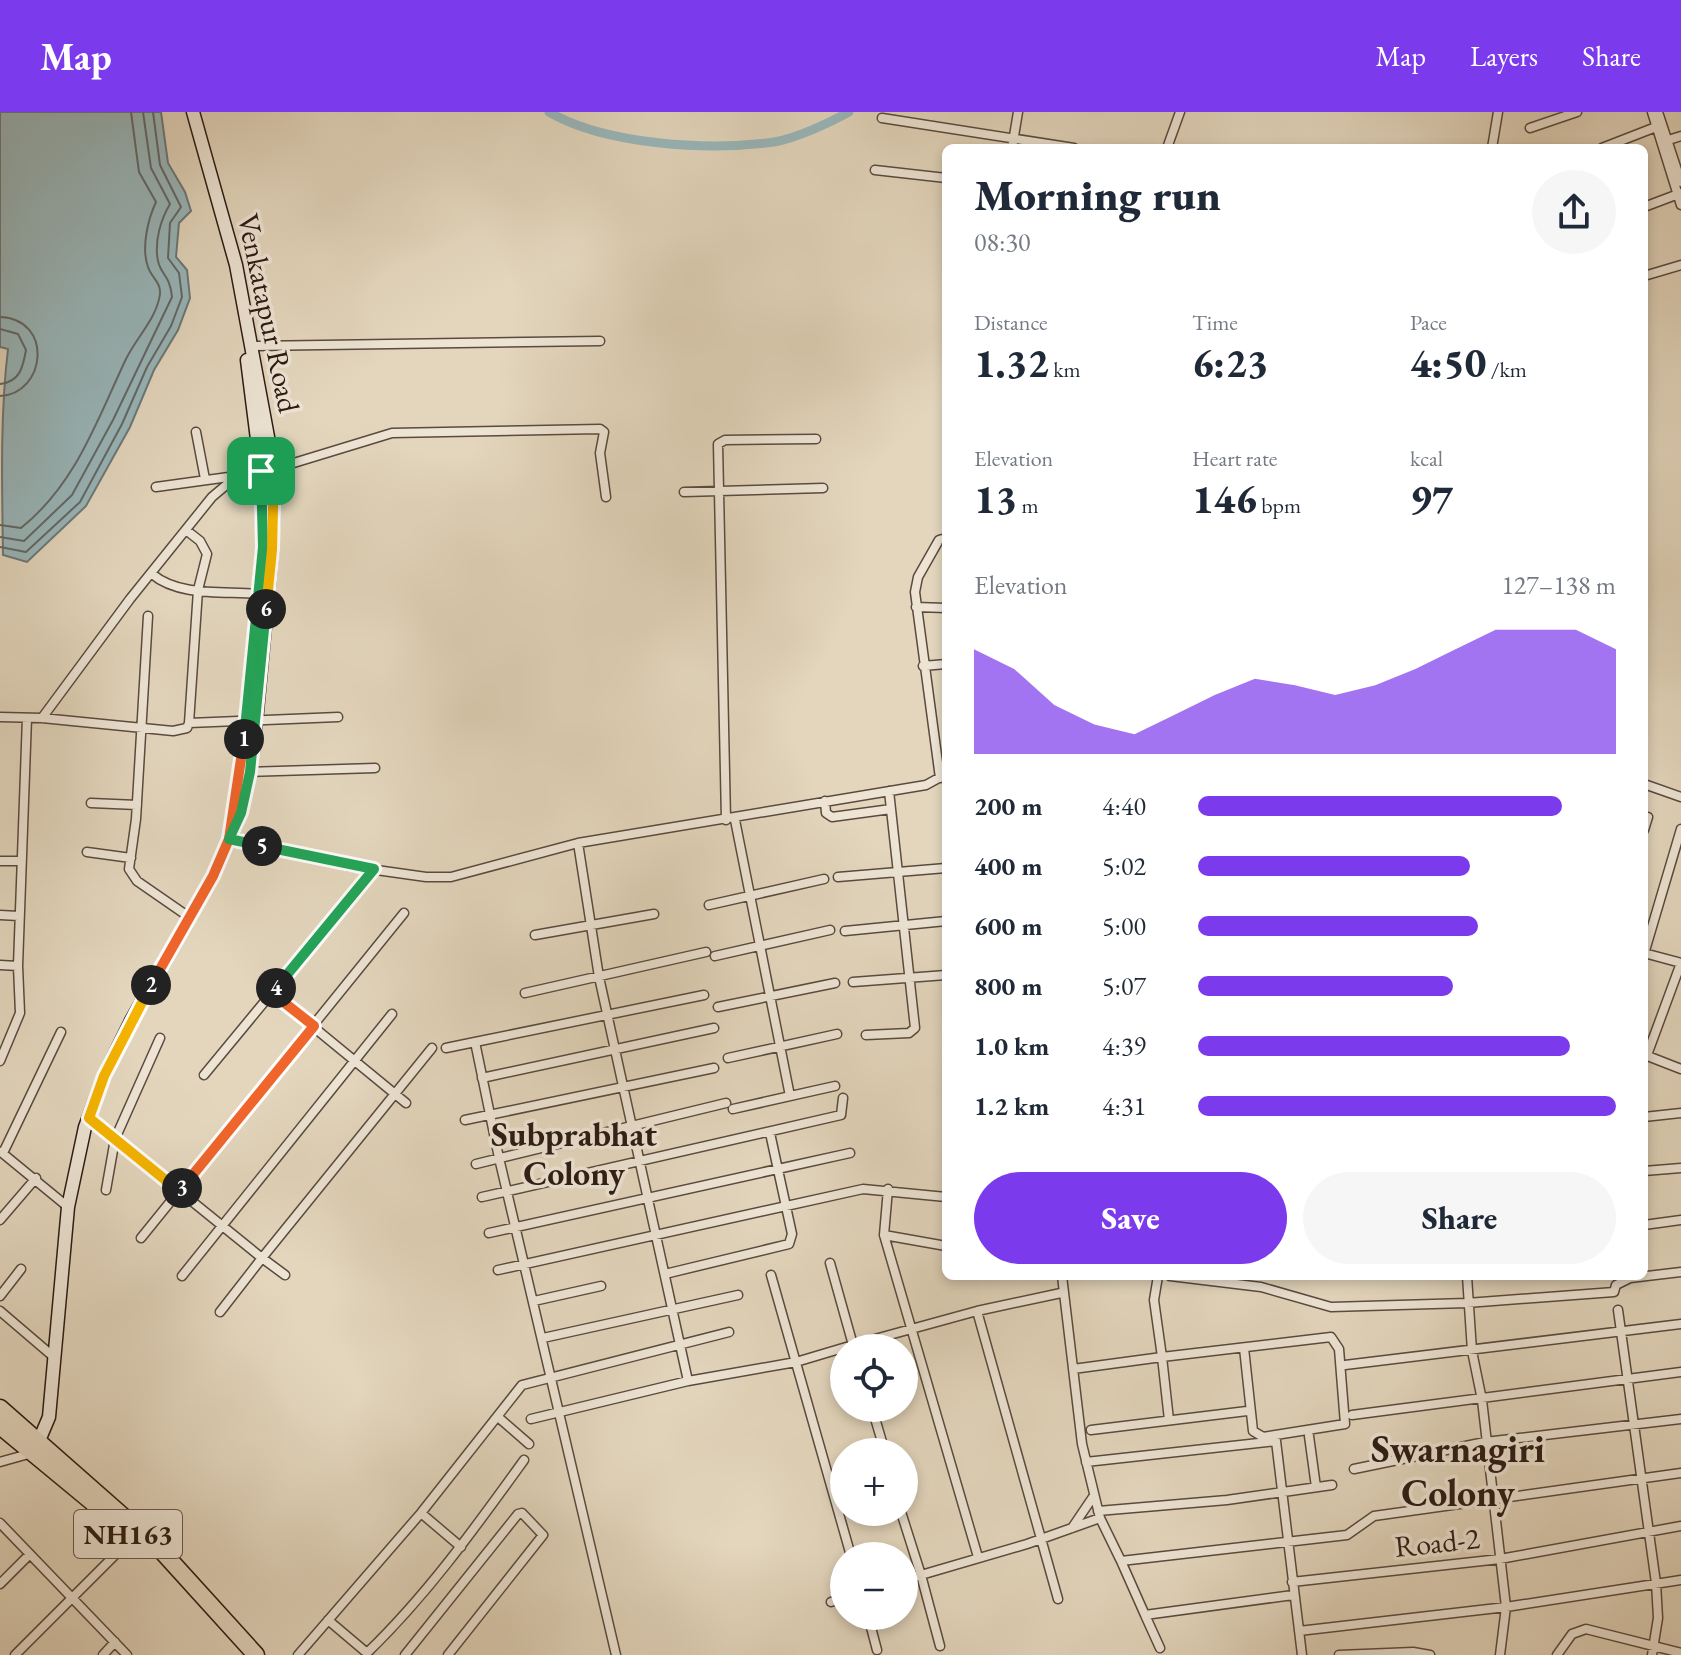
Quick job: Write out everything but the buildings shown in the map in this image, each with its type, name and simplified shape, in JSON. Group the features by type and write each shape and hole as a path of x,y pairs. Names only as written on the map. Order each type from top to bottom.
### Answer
{"highway":[{"name":"NH163","path":"0,1408 35,1448 173,1576 244,1655"},
{"name":"NH163","path":"0,1426 95,1489 159,1548 256,1655"}],"street":[{"path":"186,112 230,268 267,470 251,722 230,834 374,869 426,877 451,877 578,843 731,820 926,785 942,777"},
{"name":"Venkatapur Road","path":"35,1448 49,1417 68,1207 89,1118 124,1034 189,917 241,813 250,772 251,722 272,550 267,470 253,346 236,265 193,112"},
{"path":"1013,144 1018,112"},
{"path":"1168,144 1180,112"},
{"path":"1493,144 1498,112"},
{"path":"1530,128 1577,112"},
{"path":"1655,112 1656,127 1681,182"},
{"path":"1655,112 1681,205"},
{"path":"882,118 1050,144"},
{"path":"1612,144 1656,127"},
{"path":"1664,142 1681,136"},
{"path":"875,170 942,178"},
{"path":"1648,205 1679,193"},
{"path":"1648,275 1681,265"},
{"path":"253,346 600,341"},
{"path":"156,487 267,470 392,433 600,429 604,432 600,453 606,497"},
{"path":"196,432 205,479"},
{"path":"790,1096 751,895 731,820 719,442 816,439"},
{"path":"42,718 212,497 237,476"},
{"path":"684,492 823,488"},
{"path":"0,717 178,731 187,728 198,590 207,554 200,541 186,530"},
{"path":"942,539 918,577 916,607 942,770"},
{"path":"152,574 162,582 198,590 258,594"},
{"path":"916,607 942,608"},
{"path":"148,616 139,728 137,805 129,869 137,881 189,917"},
{"path":"923,666 942,664"},
{"path":"189,723 338,717"},
{"path":"0,1061 20,1013 19,916 27,718"},
{"path":"250,772 375,768"},
{"path":"1648,785 1681,797"},
{"path":"866,1035 913,1032 916,1015 901,925 889,791"},
{"path":"825,801 826,813 832,817 891,809"},
{"path":"91,803 137,805"},
{"path":"1648,940 1681,829"},
{"path":"578,843 599,977 688,1381"},
{"path":"87,852 131,858"},
{"path":"0,861 21,861"},
{"path":"838,877 942,868"},
{"path":"204,1075 374,869"},
{"path":"709,905 824,879"},
{"path":"141,1238 404,913"},
{"path":"535,935 654,914"},
{"path":"0,915 19,916"},
{"path":"845,931 942,921"},
{"path":"715,956 830,930"},
{"path":"525,993 706,952"},
{"path":"1648,954 1681,963 1669,1001 1648,1048"},
{"path":"0,965 18,966"},
{"path":"853,982 942,975"},
{"path":"718,1007 835,983"},
{"path":"272,993 406,1103"},
{"path":"446,1048 704,995"},
{"path":"1669,1001 1681,1001"},
{"path":"182,1276 392,1014"},
{"path":"482,1078 714,1028"},
{"path":"61,1032 1,1152 68,1207"},
{"path":"728,1058 837,1034"},
{"path":"106,1190 115,1139 160,1038"},
{"path":"475,1042 499,1158 616,1655"},
{"path":"220,1312 432,1048"},
{"path":"1648,1056 1681,1069"},
{"path":"465,1120 714,1068"},
{"path":"476,1164 631,1126 835,1086"},
{"path":"482,1197 841,1115 843,1098"},
{"path":"1648,1117 1681,1113"},
{"path":"89,1118 285,1275"},
{"path":"665,1274 789,1244 792,1234 770,1133"},
{"path":"489,1233 850,1153"},
{"path":"1648,1171 1681,1168"},
{"path":"0,1220 36,1178"},
{"path":"498,1270 863,1189 942,1196"},
{"path":"888,1189 884,1235 978,1557"},
{"path":"1648,1224 1681,1220"},
{"path":"884,1235 942,1245"},
{"path":"830,1263 849,1334"},
{"path":"0,1296 21,1269"},
{"path":"1648,1275 1681,1272"},
{"path":"771,1275 847,1542"},
{"path":"1062,1280 1061,1293 1093,1497 1160,1648"},
{"path":"1157,1280 1154,1300 1169,1420"},
{"path":"1203,1280 1261,1287 1331,1307 1467,1303 1614,1292 1620,1282 1628,1280"},
{"path":"1467,1280 1472,1351 1482,1400 1506,1607 1500,1655"},
{"path":"534,1301 601,1286"},
{"path":"895,1334 977,1311 1061,1293"},
{"path":"543,1338 673,1312 738,1295"},
{"path":"1618,1310 1624,1332 1633,1424 1656,1583 1658,1618 1653,1650"},
{"path":"0,1311 55,1358"},
{"path":"977,1311 1058,1599"},
{"path":"1345,1365 1681,1324"},
{"path":"298,1655 421,1513 522,1385 551,1375 729,1332"},
{"path":"1073,1369 1331,1337 1337,1342 1345,1424 1263,1437 1253,1431 1244,1348"},
{"path":"531,1419 688,1381 830,1353"},
{"path":"1352,1415 1681,1372"},
{"path":"1091,1430 1247,1411"},
{"path":"498,1417 529,1444"},
{"path":"1354,1469 1485,1442 1681,1419"},
{"path":"1309,1436 1316,1487"},
{"path":"1086,1462 1276,1441 1302,1655"},
{"path":"0,1462 35,1448"},
{"path":"328,1620 366,1654 399,1622 461,1547 524,1460"},
{"path":"1121,1561 1347,1535 1374,1516 1681,1473"},
{"path":"918,1576 1042,1539 1099,1514 1332,1485"},
{"path":"1072,1528 1093,1497"},
{"path":"421,1513 461,1547"},
{"path":"405,1655 518,1514 522,1513 543,1530 543,1535 448,1655"},
{"path":"0,1523 127,1655"},
{"path":"905,1526 940,1646"},
{"name":"Road-2","path":"1292,1582 1500,1559 1681,1526"},
{"path":"15,1655 132,1538"},
{"path":"0,1584 30,1554"},
{"path":"1299,1631 1506,1607 1681,1580"},
{"path":"1145,1615 1293,1595"},
{"path":"1557,1655 1572,1634 1586,1629 1653,1650 1681,1653"},
{"path":"872,1630 877,1650"},
{"path":"103,1655 115,1642"},
{"path":"1339,1655 1413,1652 1430,1655"}],"water":[{"path":"0,112 161,112 168,163 185,192 191,211 179,223 176,257 187,270 190,298 178,330 154,370 130,427 86,506 27,562 3,555 3,425 8,349 0,347"}],"waterway":[{"path":"549,112 599,132 628,138 719,146 783,140 813,130 849,112"}],"district":[{"name":"Subprabhat Colony","path":"574,1154"},
{"name":"Swarnagiri Colony","path":"1458,1470"}],"route":[{"path":"274,469 272,550 250,772 241,813 229,839 374,869 272,993 314,1026 179,1191 89,1118 104,1076 131,1021 213,876 232,830 232,812 241,771 263,547 261,471 274,469"}]}
